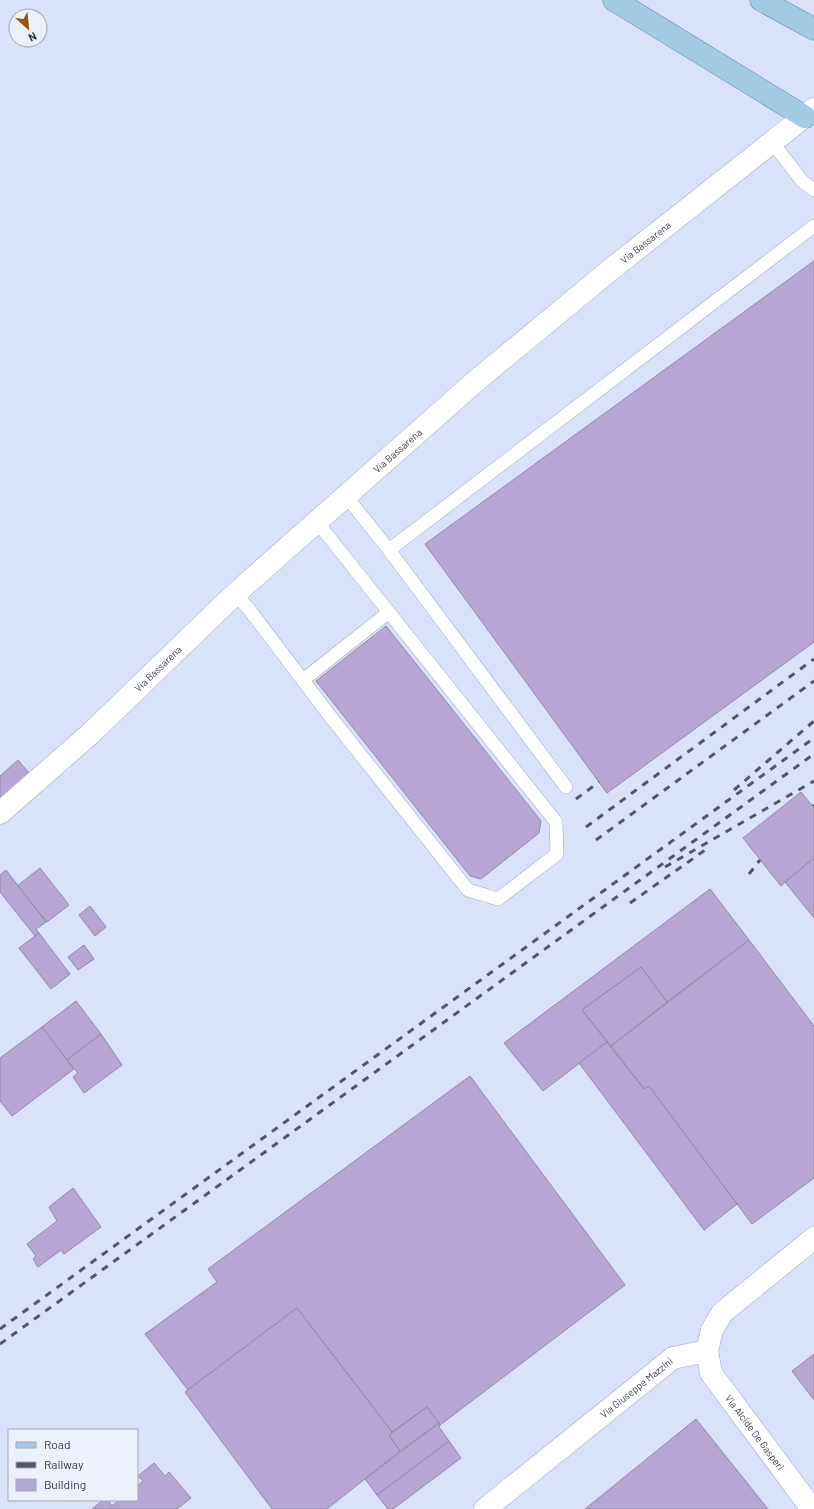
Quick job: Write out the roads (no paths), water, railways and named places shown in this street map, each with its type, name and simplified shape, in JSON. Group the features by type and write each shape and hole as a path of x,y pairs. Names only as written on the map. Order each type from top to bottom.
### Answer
{"main road":[{"path":"614,0 810,113"},
{"path":"761,0 814,29"}],"street":[{"name":"Via Bassarena","path":"0,813 90,734 235,594 483,375 616,266 810,113"},
{"path":"706,1351 712,1330 722,1313 814,1238"},
{"name":"Via Giuseppe Mazzini","path":"485,1509 673,1358 706,1351"},
{"name":"Via Alcide De Gasperi","path":"706,1351 712,1373 812,1509"}],"lane":[{"path":"773,143 802,181 814,190"},
{"path":"389,550 814,226"},
{"path":"346,496 389,550 566,787"},
{"path":"235,594 248,608 468,890 498,899 557,854 556,822 317,522"},
{"path":"303,680 389,612"}],"railway":[{"path":"586,827 814,659"},
{"path":"596,840 814,681"},
{"path":"734,790 814,721"},
{"path":"0,1329 814,738"},
{"path":"0,1344 814,754"},
{"path":"665,867 814,781"},
{"path":"576,799 599,782"},
{"path":"630,903 708,848"},
{"path":"749,874 760,860"}]}
